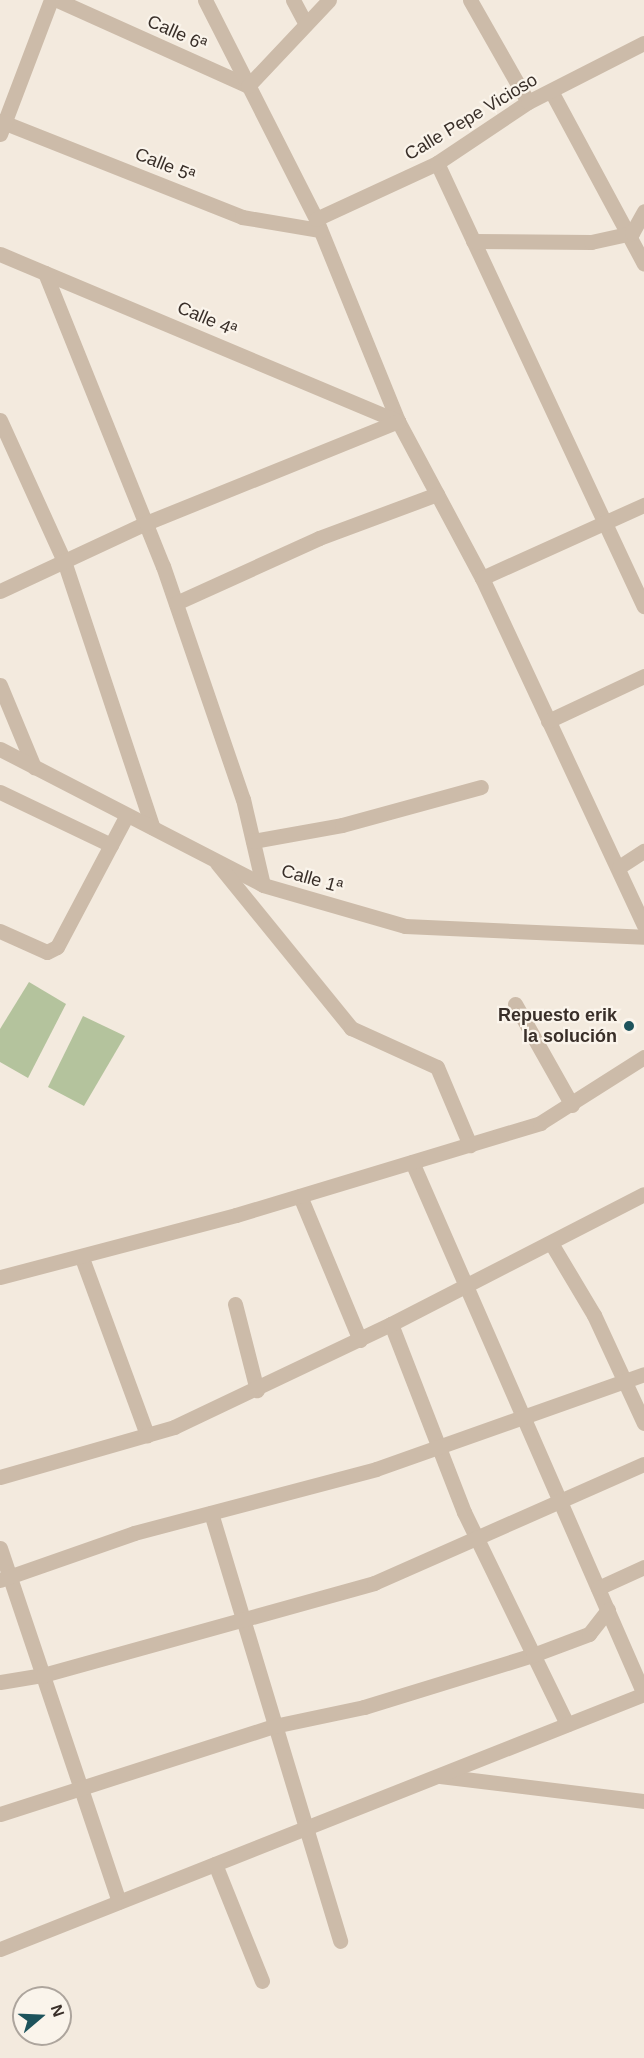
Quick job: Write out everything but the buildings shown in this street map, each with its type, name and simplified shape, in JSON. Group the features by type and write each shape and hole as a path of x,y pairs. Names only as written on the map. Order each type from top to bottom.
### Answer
{"street":[{"path":"2,126 51,0"},
{"name":"Calle 6ª","path":"57,0 248,86"},
{"path":"205,0 318,224 398,421 482,579 644,924"},
{"path":"293,0 306,24"},
{"path":"248,86 328,0"},
{"path":"470,0 528,102"},
{"name":"Calle Pepe Vicioso","path":"318,224 437,163 528,102 644,44"},
{"path":"551,91 632,233 644,264"},
{"name":"Calle 5ª","path":"2,126 242,217 318,224"},
{"path":"437,163 607,522 644,606"},
{"path":"632,233 644,211"},
{"path":"473,241 543,245 632,233"},
{"name":"Calle 4ª","path":"0,254 398,421"},
{"path":"45,273 176,603 253,841 263,885"},
{"path":"0,591 146,523 398,421"},
{"path":"1,427 64,561 153,828"},
{"path":"176,603 319,538 437,494"},
{"path":"482,579 644,506"},
{"path":"548,721 644,676"},
{"path":"0,685 34,767"},
{"name":"Calle 1ª","path":"0,749 263,885 405,926 644,937"},
{"path":"253,841 342,825 481,787"},
{"path":"0,792 111,845"},
{"path":"0,931 47,952 57,947 127,815"},
{"path":"619,867 644,851"},
{"path":"213,859 351,1028 437,1067 471,1145"},
{"path":"515,1004 572,1104"},
{"path":"0,1277 82,1258 300,1196 540,1123 644,1057"},
{"path":"0,1949 644,1694 411,1162"},
{"path":"0,1477 147,1435 257,1390 467,1287 644,1194"},
{"path":"300,1196 360,1340"},
{"path":"551,1243 625,1380 644,1423"},
{"path":"82,1258 147,1435"},
{"path":"235,1304 257,1390"},
{"path":"392,1324 439,1448 477,1539 567,1724"},
{"path":"5,1579 134,1533 439,1448 523,1414 644,1374"},
{"path":"0,1682 43,1675 374,1583 644,1464"},
{"path":"211,1513 244,1619 303,1829 340,1941"},
{"path":"0,1548 5,1579 43,1675 119,1902"},
{"path":"598,1588 644,1567"},
{"path":"0,1814 274,1726 364,1707 533,1655 590,1634 608,1610"},
{"path":"437,1776 644,1801"},
{"path":"215,1864 262,1981"}],"green space":[{"path":"29,982 66,1004 28,1078 0,1062 0,1029"},
{"path":"83,1016 125,1036 84,1106 48,1087"}],"place":[{"name":"Repuesto erik la solución","path":"629,1026"}]}
